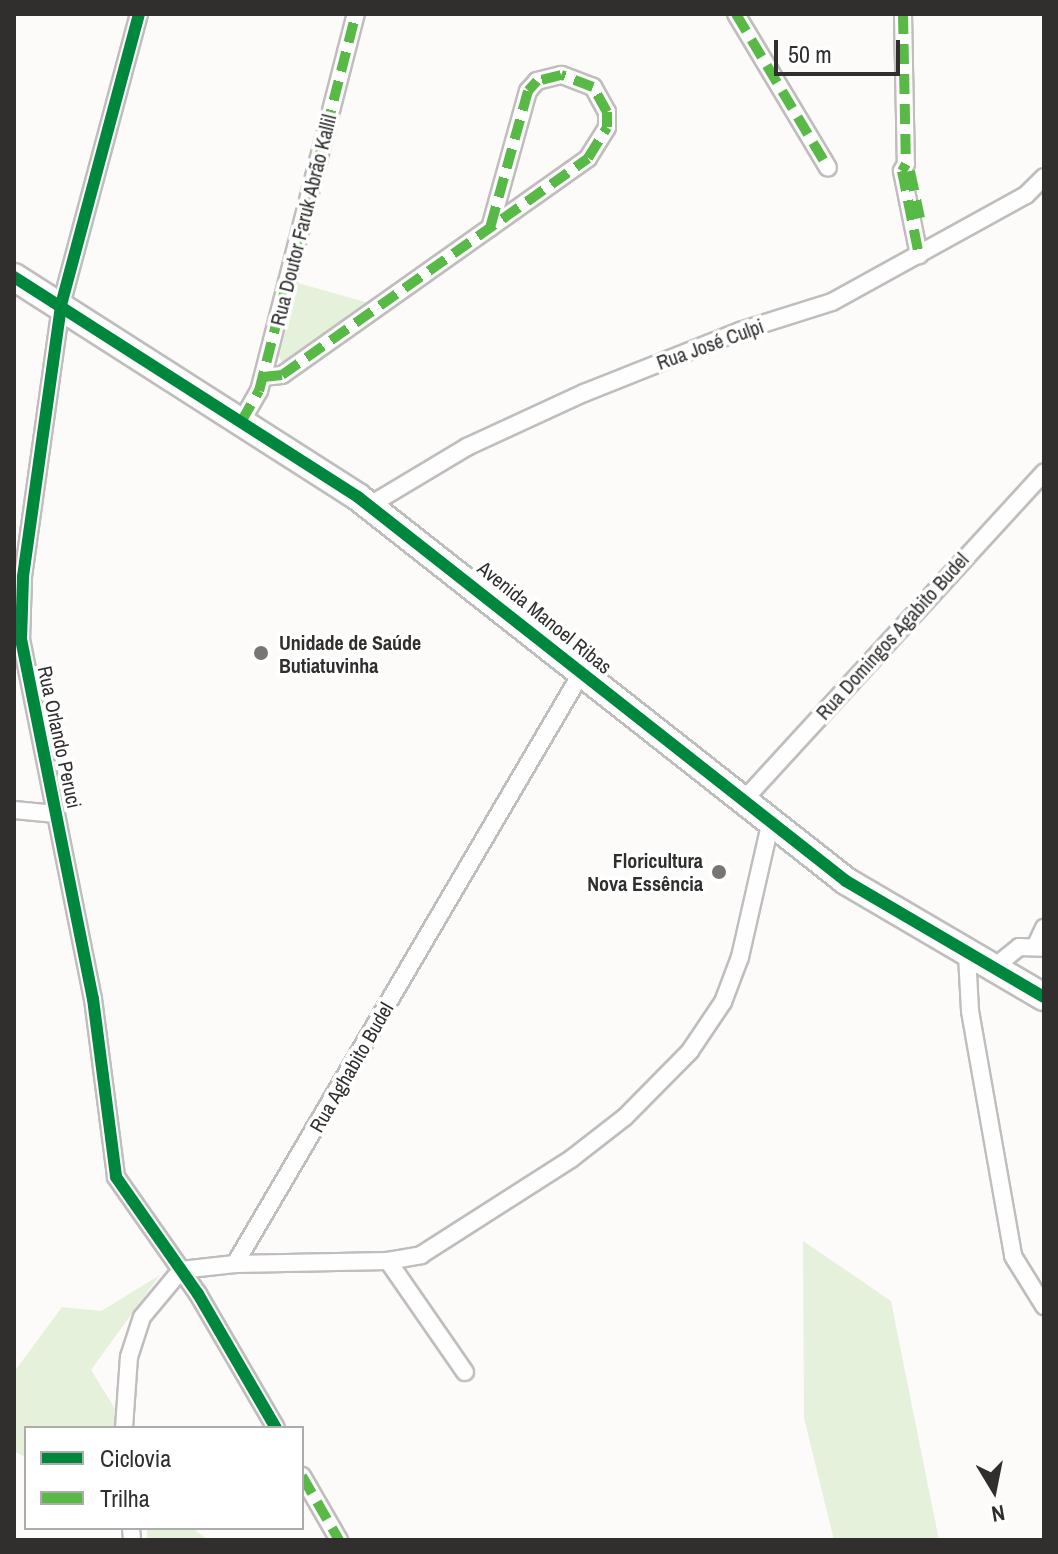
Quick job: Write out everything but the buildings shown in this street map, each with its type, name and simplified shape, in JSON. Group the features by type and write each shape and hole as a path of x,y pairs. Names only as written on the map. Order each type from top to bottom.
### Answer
{"main road":[{"name":"Avenida Manoel Ribas","path":"14,277 370,505 770,825 846,881 967,955 1044,997"}],"street":[{"name":"Rua Orlando Peruci","path":"139,14 61,306 17,615 24,664 93,999 111,1159 127,1198 181,1270 275,1426"},
{"name":"Rua Doutor Faruk Abrão Kallil","path":"241,422 263,377 356,14"},
{"path":"736,14 828,168"},
{"path":"903,14 904,191 923,253"},
{"path":"263,377 282,375 490,228 588,158 604,139 607,112 593,87 572,76 537,81 522,101 490,228"},
{"name":"Rua José Culpi","path":"370,505 427,469 522,421 698,346 817,309 1026,195 1044,177"},
{"name":"Rua Domingos Agabito Budel","path":"742,802 1022,491 1044,472"},
{"name":"Rua Aghabito Budel","path":"235,1264 582,672"},
{"path":"14,810 56,814"},
{"path":"124,1426 134,1337 148,1309 181,1270 235,1264 388,1261 437,1247 544,1177 625,1117 669,1076 710,1025 733,980 770,825"},
{"path":"992,969 1009,951 1040,946 1044,928"},
{"path":"967,955 970,1011 1013,1256 1044,1306"},
{"path":"388,1261 465,1372"},
{"path":"304,1479 339,1540"}],"green space":[{"path":"298,283 376,305 283,365 279,356"},
{"path":"803,1241 891,1301 939,1540 834,1540 804,1418"},
{"path":"160,1275 91,1370 126,1426 24,1426 24,1457 14,1451 14,1372 62,1307 101,1311"},
{"path":"147,1530 196,1530 208,1540 147,1540"}],"marked path":[{"path":"241,422 259,391 356,14"},
{"path":"736,14 828,168"},
{"path":"903,14 906,164 902,171 919,255"},
{"path":"263,377 282,375 588,158 607,127 607,112 593,87 561,75 537,81 528,91 490,228"},
{"path":"910,171 920,218"},
{"path":"304,1479 339,1540"}],"cycle path":[{"path":"139,14 61,306 23,577 21,639 93,999 116,1177 198,1294 275,1426"},
{"path":"14,277 358,497 846,881 1044,997"}],"place":[{"name":"Unidade de Saúde Butiatuvinha","path":"261,653"},
{"name":"Floricultura Nova Essência","path":"719,872"}]}
